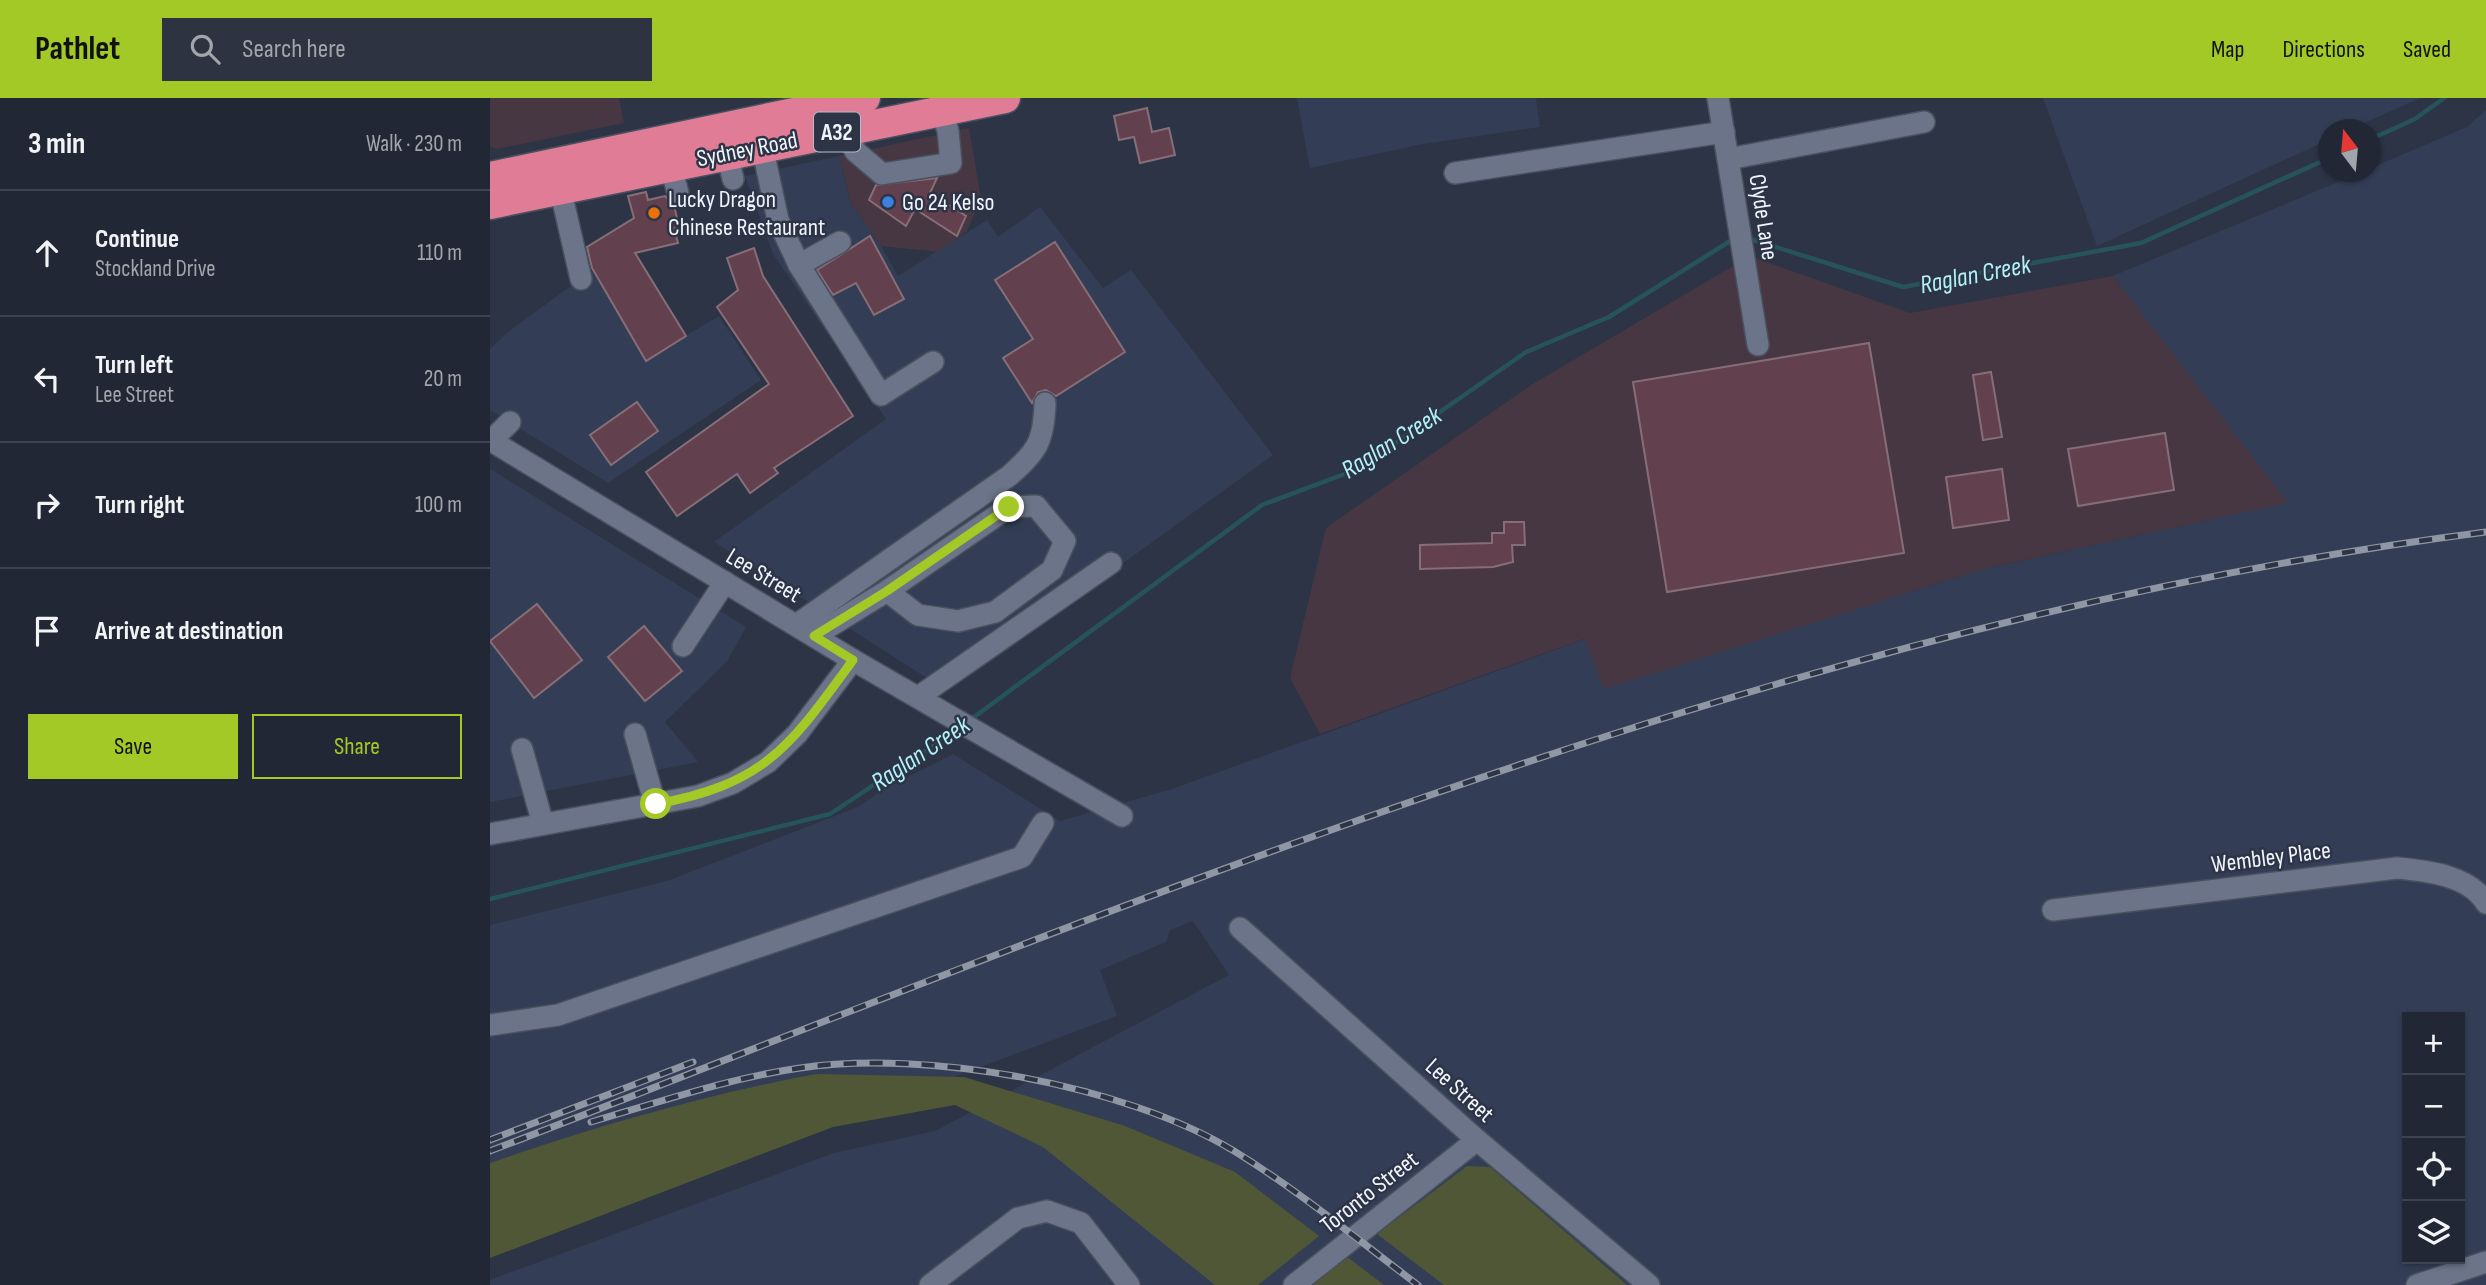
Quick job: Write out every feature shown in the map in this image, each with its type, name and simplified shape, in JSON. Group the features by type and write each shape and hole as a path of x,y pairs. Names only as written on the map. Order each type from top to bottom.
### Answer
{"highway":[{"name":"Sydney Road","path":"490,177 865,98"},
{"name":"Sydney Road","path":"490,204 670,164 730,166 762,146 1005,98"}],"street":[{"name":"Clyde Lane","path":"1718,98 1758,345"},
{"path":"848,130 855,151 882,174 951,163 948,131 942,111"},
{"path":"1728,159 1924,122"},
{"path":"1455,173 1724,132"},
{"path":"762,146 778,220 799,265 881,395 933,362"},
{"path":"670,164 678,193"},
{"path":"560,188 581,279"},
{"path":"799,265 840,242"},
{"path":"796,625 1009,476 1032,457 1044,431 1045,404"},
{"path":"490,441 510,422"},
{"name":"Lee Street","path":"490,441 853,660 1122,816"},
{"path":"814,636 887,591 1009,507 1036,506 1065,541 1052,570 995,612 957,621 918,615 887,591"},
{"path":"918,697 1111,563"},
{"path":"683,646 725,582"},
{"path":"490,834 698,796 733,783 768,762 797,734 853,660"},
{"path":"635,734 656,804"},
{"path":"522,748 543,824"},
{"path":"490,1025 558,1015 1023,857 1043,823"},
{"name":"Wembley Place","path":"2053,910 2397,868 2441,873 2480,894 2486,903"},
{"name":"Lee Street","path":"1240,928 1477,1140 1649,1285"},
{"name":"Toronto Street","path":"1294,1285 1477,1140"},
{"path":"930,1285 1018,1218 1047,1211 1081,1223 1129,1285"},
{"path":"2417,1285 2486,1262"}],"shaded area":[{"path":"490,98 619,98 624,123 497,149 490,146"},
{"path":"1297,98 1536,98 1540,127 1423,144 1310,168"},
{"path":"2043,98 2420,98 2373,119 2318,119 2318,145 2097,246"},
{"path":"2486,110 2486,1285 490,1285 490,1280 834,1153 935,1131 1229,975 1193,921 1170,930 1166,942 1100,970 1117,1016 490,1250 490,925 667,881 858,807 882,790 953,754 1060,821 1172,789 1585,639 1604,689 1984,569 2288,503 2113,276 2338,182 2381,182 2381,164 2467,127"},
{"path":"969,128 981,199 967,231 939,252 881,246 851,204 839,156"},
{"path":"839,156 851,204 881,246 898,276 987,220 998,237 1040,207 1103,288 1131,270 1273,455 1115,569 930,680 714,542 886,419 773,254 745,176"},
{"path":"1750,256 1910,313 2113,276 2289,503 1984,569 1603,690 1584,639 1320,734 1290,678 1326,528 1531,385"},
{"path":"593,270 646,360 719,316 761,380 608,483 490,410 490,349 509,331"},
{"path":"490,469 746,627 728,660 665,722 698,762 490,802"}],"green space":[{"path":"816,1074 964,1077 1125,1126 1235,1172 1319,1236 1258,1285 1215,1285 1043,1147 955,1105 833,1127 490,1258 490,1163 652,1112"},
{"path":"1467,1166 1490,1167 1627,1285 1444,1285 1377,1234"},
{"path":"1346,1256 1384,1285 1310,1285"}],"building":[{"path":"1147,108 1152,132 1169,128 1175,155 1140,163 1134,137 1119,140 1114,116"},
{"path":"937,178 930,193 966,216 957,236 915,209 906,226 869,200 876,185"},
{"path":"646,192 648,200 665,196 674,205 679,227 674,228 678,243 635,253 686,336 646,361 592,268 587,247 634,218 628,196"},
{"path":"870,236 904,299 874,315 856,283 833,295 817,270"},
{"path":"1055,242 1125,352 1056,396 1046,390 1038,392 1032,403 1003,358 1033,339 995,280"},
{"path":"754,248 763,276 853,416 774,468 778,473 750,493 737,474 677,516 646,472 769,384 717,307 738,290 727,258"},
{"path":"1869,343 1904,553 1667,592 1633,382"},
{"path":"1991,372 2002,437 1983,440 1973,375"},
{"path":"637,402 658,431 611,465 590,435"},
{"path":"2165,433 2174,490 2078,506 2068,449"},
{"path":"2002,469 2009,520 1953,528 1946,477"},
{"path":"1504,522 1524,522 1525,545 1512,545 1513,562 1493,567 1420,569 1420,545 1492,543 1492,533 1504,533"},
{"path":"537,604 582,660 534,698 490,641"},
{"path":"644,626 682,671 645,701 608,657"}],"waterway":[{"name":"Raglan Creek","path":"2381,134 2415,119 2444,98"},
{"name":"Raglan Creek","path":"1747,238 1903,287 2141,243 2318,163"},
{"name":"Raglan Creek","path":"970,720 1262,505 1358,469 1526,352 1609,317 1735,238"},
{"name":"Raglan Creek","path":"490,899 830,814 958,729"}],"railway":[{"path":"490,1151 1224,869 1471,781 1720,701 1972,631 2227,574 2486,532"},
{"path":"490,1140 693,1062"},
{"path":"591,1122 721,1084 800,1068 850,1063 906,1064 1023,1078 1082,1091 1138,1108 1189,1128 1234,1151 1305,1199 1418,1285"}],"place":[{"name":"Go 24 Kelso","path":"888,202"},
{"name":"Lucky Dragon Chinese Restaurant","path":"654,213"}],"route":[{"path":"656,804 698,796 733,783 768,762 797,734 853,660 814,636 887,591 1009,507"}]}
